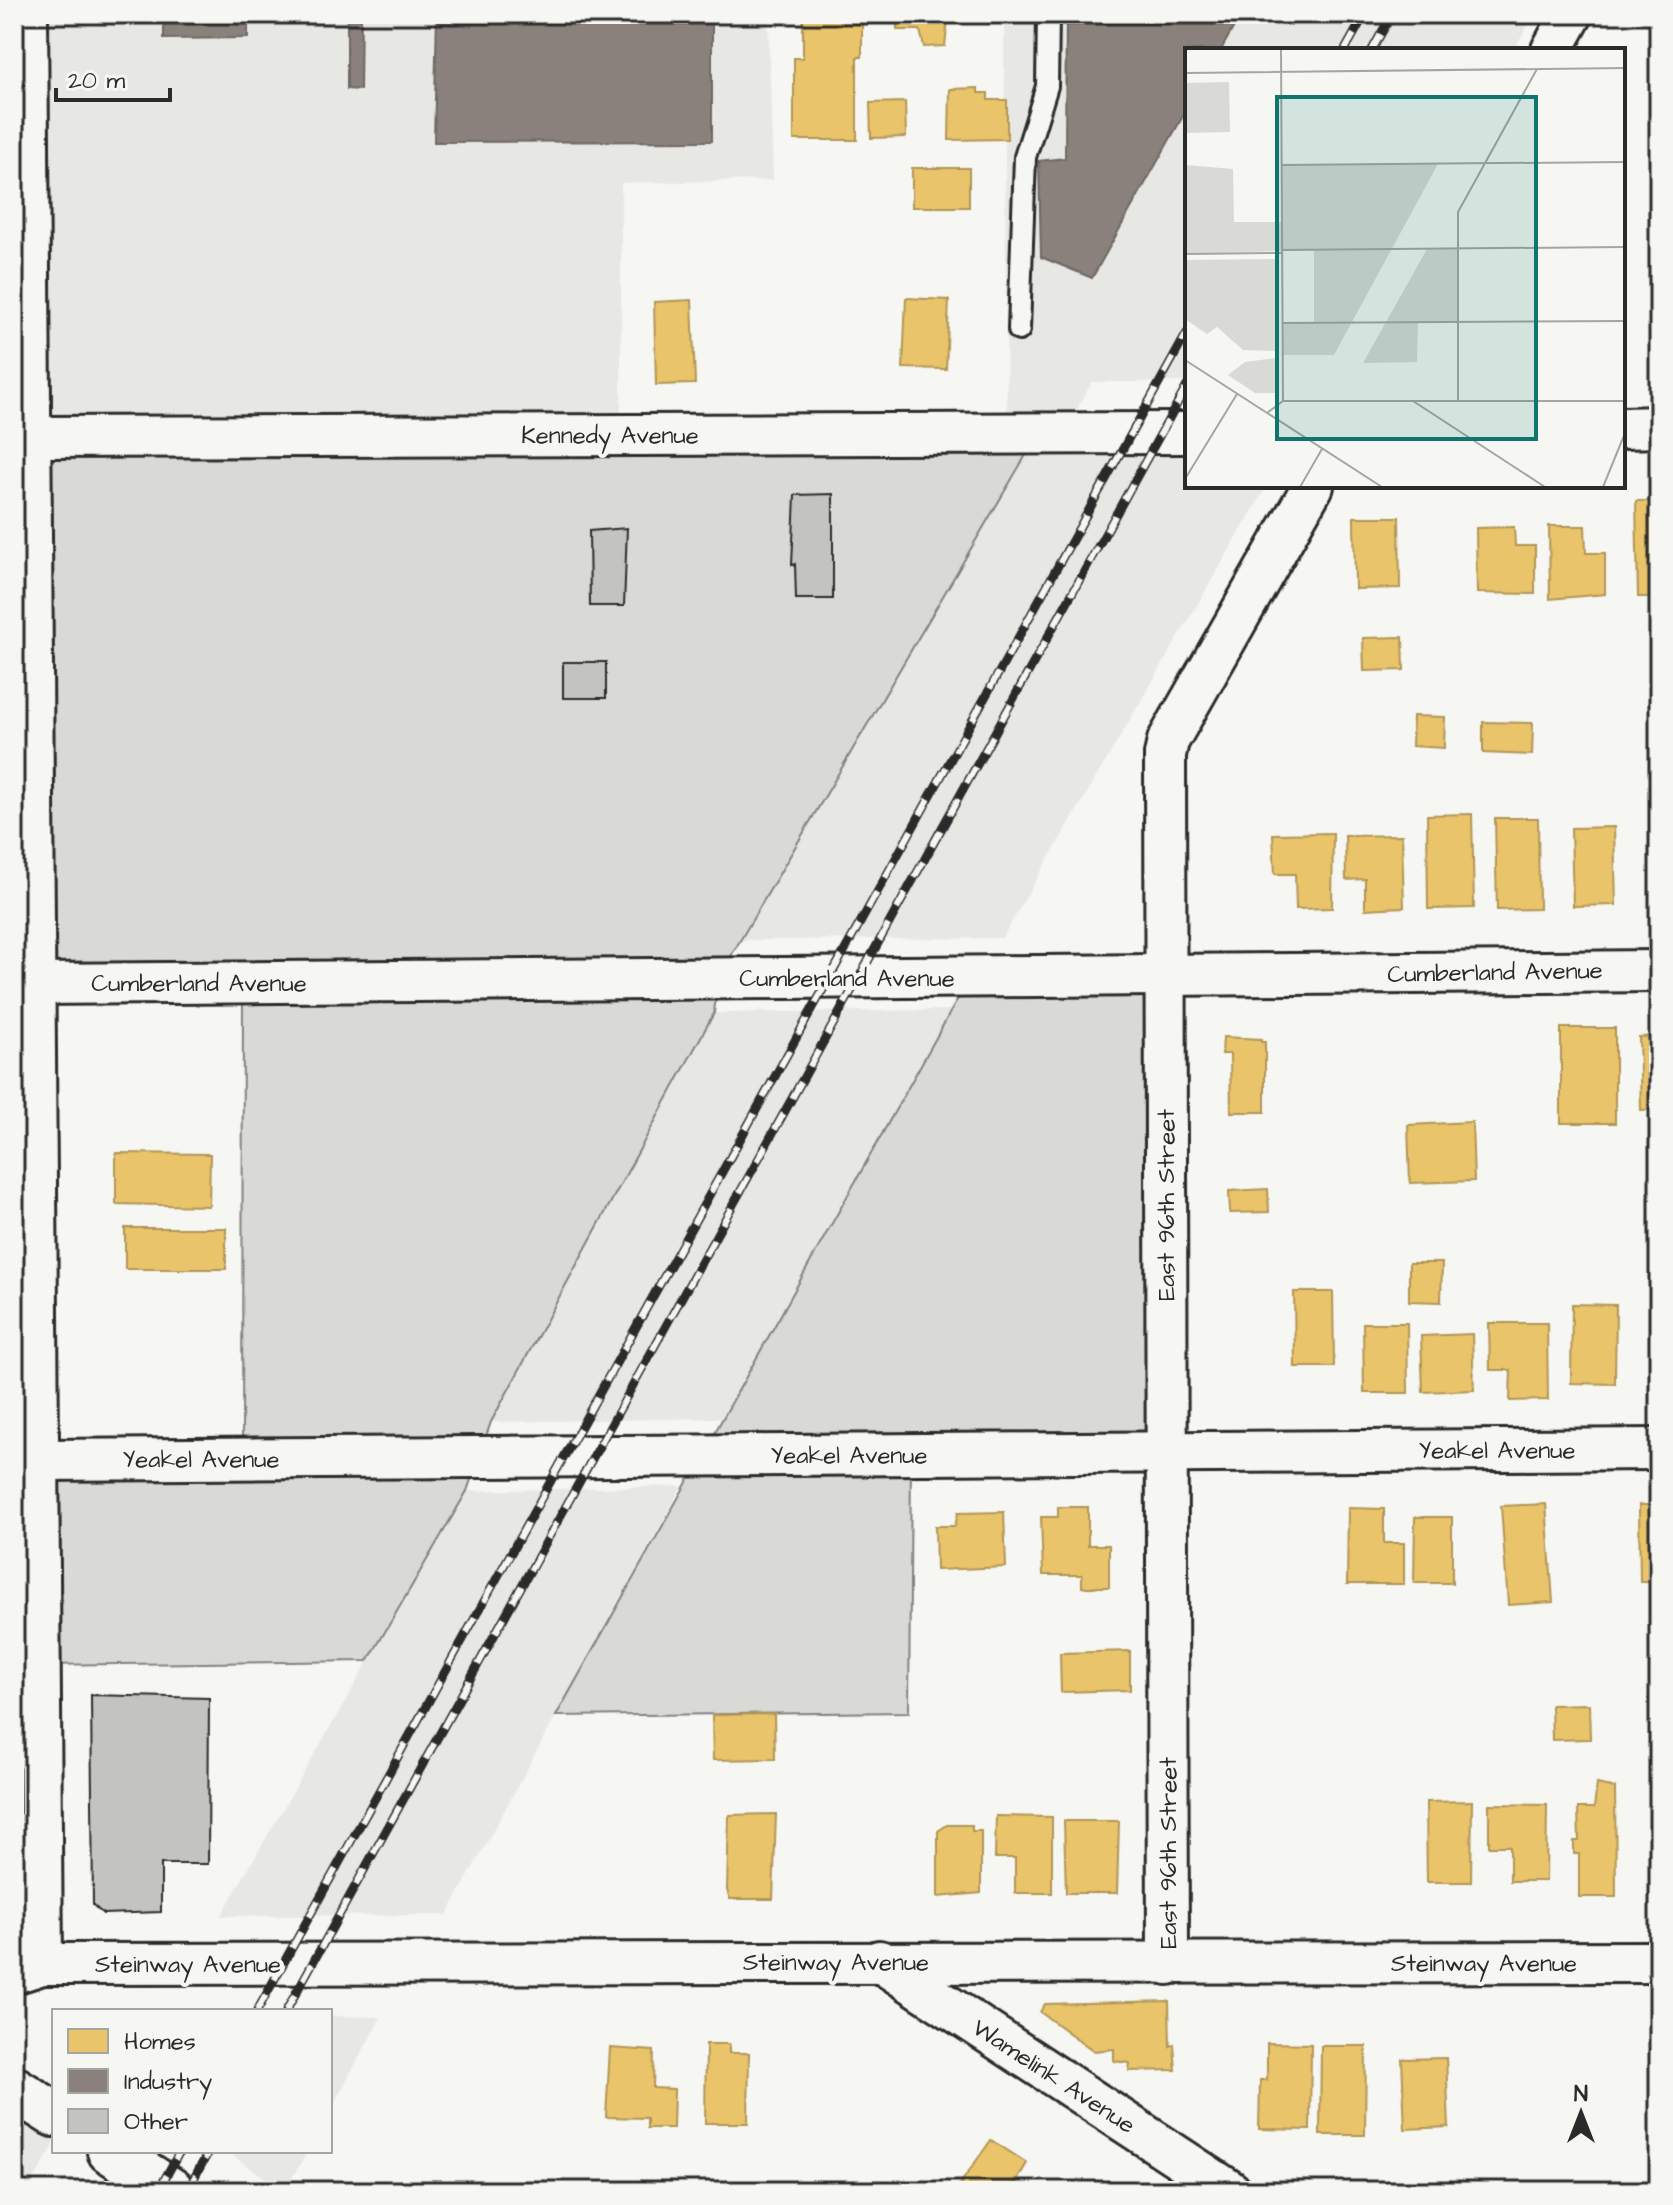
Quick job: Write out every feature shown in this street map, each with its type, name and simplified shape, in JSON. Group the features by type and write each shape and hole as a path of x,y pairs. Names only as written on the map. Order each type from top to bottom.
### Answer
{"main road":[{"path":"14,2089 52,2113"},
{"path":"113,2153 172,2191"}],"street":[{"path":"27,14 32,437 24,616 38,1460 26,1667 28,1968"},
{"path":"1553,48 1572,14"},
{"path":"1625,428 1659,427"},
{"name":"Kennedy Avenue","path":"32,437 1185,433"},
{"name":"East 96th Street","path":"1168,1964 1165,755 1168,741 1312,488"},
{"name":"Cumberland Avenue","path":"28,998 1167,975 1659,971"},
{"name":"Yeakel Avenue","path":"38,1460 1659,1449"},
{"name":"Steinway Avenue","path":"28,1968 879,1961 1168,1964 1659,1962"},
{"name":"Wamelink Avenue","path":"879,1961 1190,2180 1230,2191"}],"lane":[{"path":"1019,330 1025,157 1047,86 1048,14"}],"shaded area":[{"path":"27,14 768,14 773,180 621,183 621,435 32,437"},
{"path":"1004,14 1534,14 1515,48 1185,48 1185,382 1092,382 1064,433 1185,450 1185,488 1266,488 1002,938 739,940 1039,434 1007,433"},
{"path":"1039,433 718,978 714,1013 491,1422 467,1491 368,1661 38,1665 38,1460 242,1458 243,983 14,1005 14,808 32,437"},
{"path":"1167,975 1166,1453 911,1455 909,1712 556,1716 970,977"},
{"path":"952,1010 721,1418 491,1422 714,1013"},
{"path":"682,1486 447,1915 221,1916 467,1491"},
{"path":"332,2016 381,2017 332,2107"},
{"path":"14,2089 52,2113 52,2148 31,2185 40,2191 14,2191"},
{"path":"229,2153 307,2153 284,2191"}],"building: Homes":[{"path":"803,14 862,14 862,57 857,57 857,140 794,140 794,58 803,58"},
{"path":"897,14 945,14 948,18 945,46 924,47 920,30 897,30"},
{"path":"978,88 978,93 988,93 988,100 1007,100 1007,139 949,140 950,89"},
{"path":"905,102 906,137 871,138 870,103"},
{"path":"912,168 969,168 969,207 912,207"},
{"path":"1650,277 1659,277 1659,353 1651,353"},
{"path":"906,298 949,300 946,369 903,368"},
{"path":"692,300 695,384 656,385 654,302"},
{"path":"1636,501 1659,501 1659,597 1638,597"},
{"path":"1354,517 1399,517 1400,588 1355,589"},
{"path":"1549,526 1585,526 1586,553 1605,553 1605,594 1550,599"},
{"path":"1514,527 1515,546 1535,546 1535,594 1477,593 1476,528"},
{"path":"1403,637 1404,670 1364,671 1363,638"},
{"path":"1413,716 1445,717 1444,748 1412,746"},
{"path":"1483,722 1533,723 1532,755 1483,753"},
{"path":"1472,814 1474,908 1428,909 1427,815"},
{"path":"1495,818 1538,818 1539,909 1497,910"},
{"path":"1614,827 1616,905 1573,906 1571,828"},
{"path":"1333,833 1332,908 1296,909 1295,874 1275,874 1273,834"},
{"path":"1402,835 1404,907 1365,909 1365,879 1346,880 1345,836"},
{"path":"1561,1028 1615,1028 1615,1123 1561,1123"},
{"path":"1659,1036 1659,1109 1641,1110 1639,1037"},
{"path":"1223,1037 1261,1039 1265,1042 1265,1112 1231,1112 1230,1054 1222,1054"},
{"path":"1472,1122 1474,1181 1410,1183 1408,1125"},
{"path":"116,1153 210,1154 209,1206 116,1204"},
{"path":"1268,1189 1269,1212 1230,1213 1229,1191"},
{"path":"125,1228 226,1228 226,1269 125,1269"},
{"path":"1409,1263 1442,1263 1441,1302 1409,1301"},
{"path":"1294,1292 1333,1292 1334,1367 1295,1367"},
{"path":"1572,1304 1616,1305 1615,1384 1571,1383"},
{"path":"1363,1323 1407,1323 1408,1393 1364,1393"},
{"path":"1489,1323 1547,1323 1548,1400 1510,1401 1511,1370 1490,1370"},
{"path":"1472,1334 1474,1390 1423,1392 1421,1336"},
{"path":"1546,1504 1553,1602 1508,1605 1501,1506"},
{"path":"1639,1505 1659,1505 1659,1582 1640,1582"},
{"path":"1058,1507 1088,1507 1088,1545 1109,1545 1109,1587 1082,1587 1082,1575 1043,1575 1041,1517 1058,1517"},
{"path":"1348,1508 1384,1509 1384,1543 1404,1543 1404,1584 1347,1584"},
{"path":"1004,1512 1006,1567 936,1570 935,1526 955,1526 958,1513"},
{"path":"1415,1517 1452,1517 1452,1583 1414,1583"},
{"path":"1130,1651 1130,1690 1061,1692 1060,1653"},
{"path":"1589,1704 1590,1739 1552,1740 1551,1705"},
{"path":"774,1714 775,1759 713,1760 712,1715"},
{"path":"1597,1784 1615,1788 1616,1897 1579,1897 1579,1854 1574,1854 1574,1841 1579,1841 1578,1808 1594,1808"},
{"path":"1472,1801 1471,1882 1427,1882 1426,1802"},
{"path":"1489,1804 1547,1805 1546,1881 1510,1881 1510,1846 1489,1846"},
{"path":"776,1814 773,1899 730,1899 727,1890 729,1815"},
{"path":"996,1816 1052,1817 1052,1893 1015,1893 1015,1858 995,1858"},
{"path":"1064,1821 1119,1821 1117,1893 1066,1893"},
{"path":"947,1825 972,1825 972,1831 981,1831 981,1893 938,1897 938,1831"},
{"path":"1169,2001 1170,2046 1174,2044 1176,2070 1129,2071 1130,2063 1114,2061 1114,2049 1094,2051 1040,2012 1045,2004"},
{"path":"1267,2043 1311,2044 1310,2130 1259,2129 1260,2080 1267,2080"},
{"path":"706,2044 729,2044 729,2053 749,2053 748,2123 705,2123"},
{"path":"1321,2046 1366,2046 1365,2135 1320,2135"},
{"path":"610,2048 654,2051 653,2088 674,2089 673,2128 647,2128 647,2118 606,2117"},
{"path":"1446,2058 1449,2127 1405,2129 1402,2059"},
{"path":"991,2140 1027,2163 1011,2191 955,2191"}],"building: Industry":[{"path":"164,14 248,14 248,38 164,39"},
{"path":"347,14 361,14 360,90 347,89"},
{"path":"437,14 712,14 712,141 434,142"},
{"path":"1066,14 1241,14 1222,48 1185,48 1185,113 1092,278 1041,257 1039,161 1065,158"}],"building: Other":[{"path":"833,494 833,599 796,599 795,564 792,565 795,495"},
{"path":"627,528 624,606 590,606 589,531"},
{"path":"563,662 606,662 606,698 563,698"},
{"path":"91,1695 209,1698 208,1864 161,1864 161,1912 103,1914 93,1905"}],"railway":[{"path":"1346,48 1365,14"},
{"path":"1373,48 1392,14"},
{"path":"258,2009 1185,337"},
{"path":"287,2009 1185,390"},
{"path":"158,2191 179,2153"},
{"path":"187,2191 208,2153"}]}
